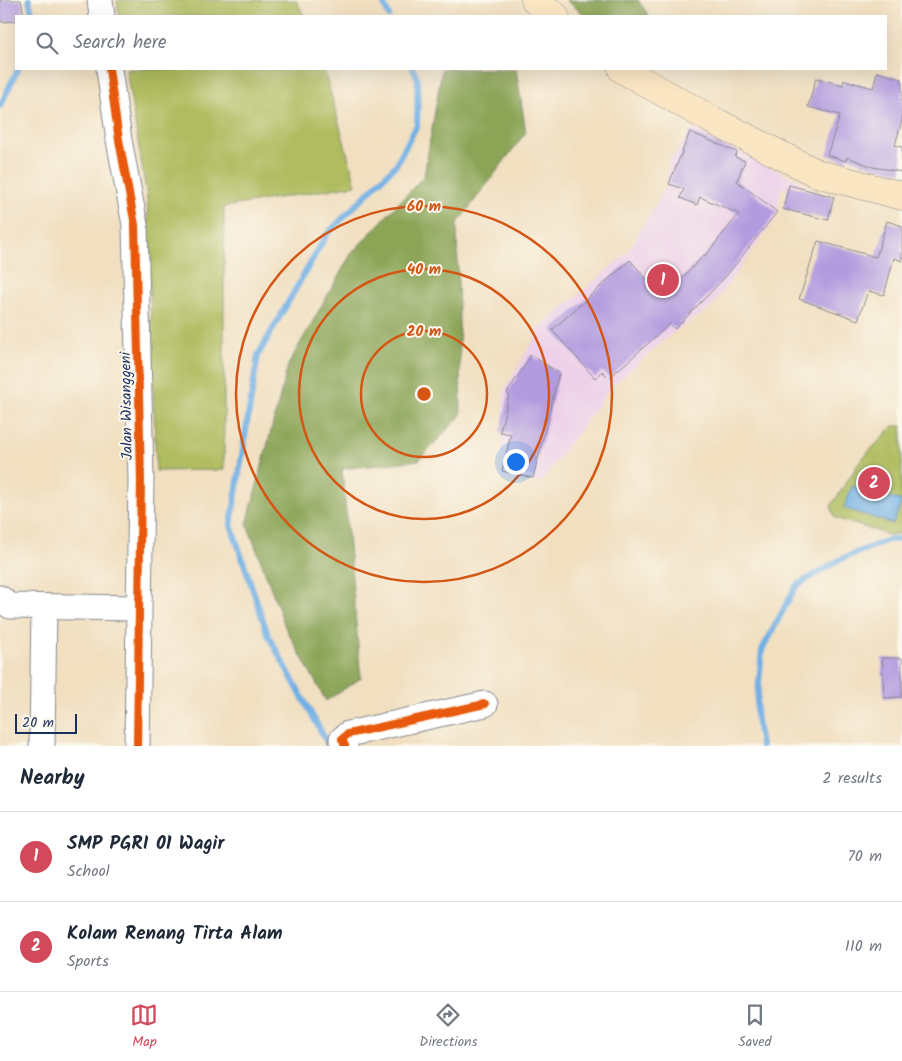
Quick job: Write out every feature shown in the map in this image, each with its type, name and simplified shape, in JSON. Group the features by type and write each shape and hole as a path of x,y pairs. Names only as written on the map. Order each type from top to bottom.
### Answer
{"main road":[{"path":"535,0 554,15"},
{"path":"624,70 710,119 816,173 902,196"}],"street":[{"path":"100,0 102,15"},
{"name":"Jalan Wisanggeni","path":"109,70 119,140 135,225 141,480 138,608 138,746"},
{"path":"0,598 10,606 138,608"},
{"path":"42,746 44,607"},
{"path":"345,746 342,739 348,734 485,704"}],"shaded area":[{"path":"694,129 804,184 781,189 776,218 711,308 670,335 611,387 541,482 501,480 504,390 542,326 628,252 666,186 669,161"}],"green space":[{"path":"117,0 296,0 304,15 119,15"},
{"path":"566,0 638,0 648,15 585,15"},
{"path":"126,70 324,70 356,185 224,207 224,470 156,471 147,197"},
{"path":"442,70 516,70 526,132 457,224 461,415 419,460 342,469 361,678 326,701 286,629 247,524 288,365 351,254 424,176"},
{"path":"893,426 902,426 902,533 889,535 835,518 831,506 860,461"}],"water":[{"path":"852,486 902,501 893,524 844,508"}],"building":[{"path":"0,0 21,0 24,15 15,15 15,21 0,22"},
{"path":"877,72 902,79 902,120 895,145 902,147 902,172 873,167 847,157 846,161 827,155 840,115 808,107 816,78 843,85 844,80 873,88"},
{"path":"690,132 737,152 735,157 745,161 737,181 777,212 727,275 675,329 670,324 609,378 602,371 595,378 552,330 630,260 663,298 705,256 739,214 700,197 697,205 680,198 684,189 669,184"},
{"path":"789,185 834,197 828,220 783,209"},
{"path":"887,221 902,226 902,261 894,258 884,295 868,291 858,320 799,299 818,241 876,257"},
{"path":"531,355 559,373 533,478 502,471 511,434 500,432 509,395 507,393"},
{"path":"882,658 902,658 902,697 884,698"}],"waterway":[{"path":"29,0 33,15"},
{"path":"382,0 389,15"},
{"path":"0,106 18,70"},
{"path":"329,746 268,635 231,525 258,355 327,234 396,165 417,125 418,79 414,70"},
{"path":"761,746 756,714 762,650 796,586 841,559 888,540 902,539"}],"cycle path":[{"path":"109,70 119,140 135,225 141,480 137,746"},
{"path":"345,746 342,739 348,734 485,704"}],"place":[{"name":"SMP PGRI 01 Wagir","path":"663,280"},
{"name":"Kolam Renang Tirta Alam","path":"874,483"}]}
